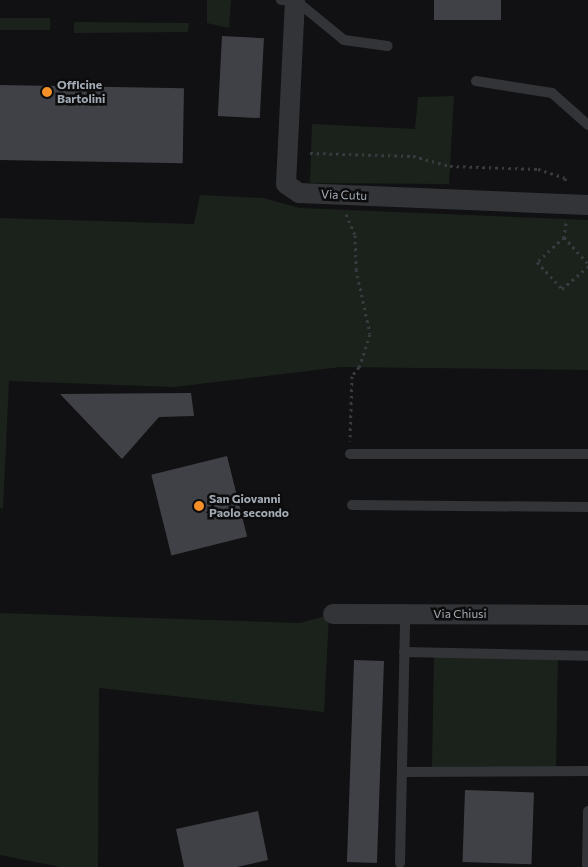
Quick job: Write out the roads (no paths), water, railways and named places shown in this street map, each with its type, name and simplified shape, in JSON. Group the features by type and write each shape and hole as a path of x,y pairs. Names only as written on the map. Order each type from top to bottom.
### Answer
{"street":[{"name":"Via Cutu","path":"296,0 286,184 298,193 588,205"},
{"name":"Via Chiusi","path":"333,614 588,614"}],"lane":[{"path":"282,0 296,0 344,40 388,46"},
{"path":"476,81 552,93 588,125"},
{"path":"350,454 588,454"},
{"path":"352,505 588,507"},
{"path":"400,863 405,614"},
{"path":"404,652 588,656"},
{"path":"402,772 588,772"},
{"path":"587,865 588,811"}],"place":[{"name":"Officine Bartolini","path":"47,92"},
{"name":"San Giovanni Paolo secondo","path":"199,506"}]}
